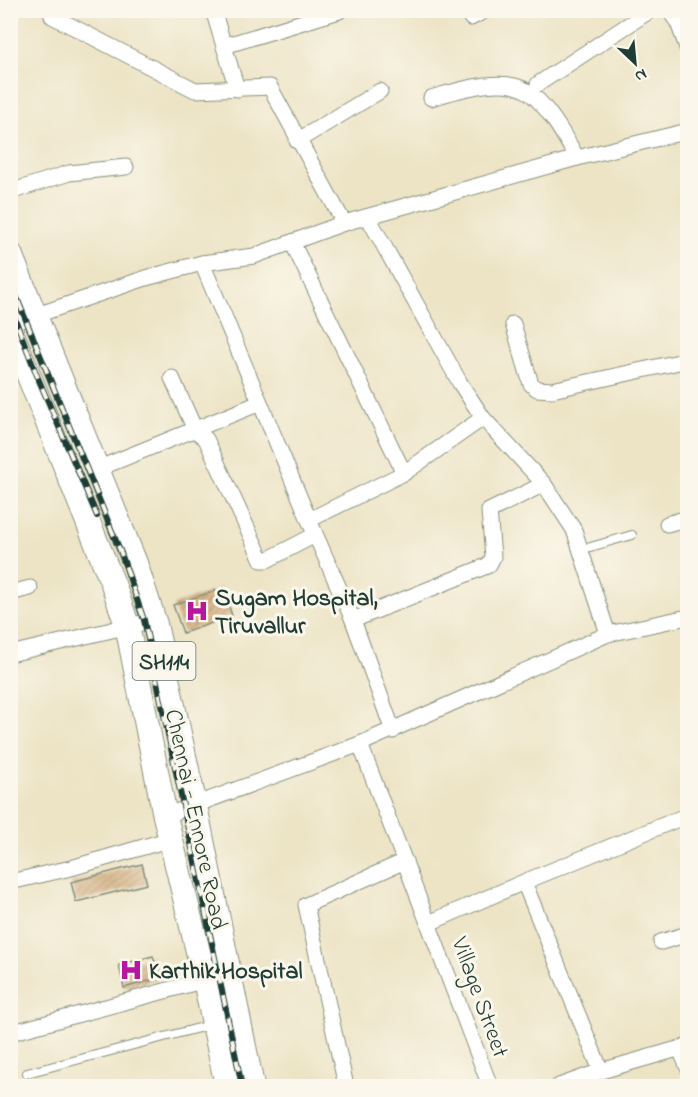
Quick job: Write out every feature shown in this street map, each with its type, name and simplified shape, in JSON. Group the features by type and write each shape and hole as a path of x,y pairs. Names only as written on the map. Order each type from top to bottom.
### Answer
{"main road":[{"name":"Chennai - Ennore Road","path":"10,254 135,563 154,620 195,806 252,1086"},
{"name":"Chennai - Ennore Road","path":"10,329 113,584 127,626 168,827 205,980 227,1086"}],"street":[{"path":"51,10 52,16 195,90 270,87 297,141 344,223"},
{"path":"213,10 237,89"},
{"path":"471,18 486,10"},
{"path":"538,84 651,10"},
{"path":"224,46 339,11"},
{"path":"678,17 687,50"},
{"path":"431,98 487,85 503,84 526,90 552,119 578,158"},
{"path":"297,141 380,91"},
{"path":"10,324 146,278 202,263 254,256 344,223 687,130"},
{"path":"10,192 69,173 126,167"},
{"path":"368,217 460,383 483,418 544,484 574,530 608,634"},
{"path":"292,242 404,472"},
{"path":"202,263 352,620 393,731"},
{"path":"513,324 531,384 537,390 552,390 687,360"},
{"path":"172,378 195,430 206,439 262,560 267,560 315,535"},
{"path":"97,469 260,402"},
{"path":"309,520 404,472 483,418"},
{"path":"352,620 489,565 493,557 489,511 544,484"},
{"path":"667,524 687,518"},
{"path":"10,593 30,588"},
{"path":"10,882 71,868 168,827 195,806 393,731 608,634 687,617"},
{"path":"10,654 154,620"},
{"name":"Village Street","path":"360,744 490,1086"},
{"path":"429,923 687,815"},
{"path":"346,1086 306,905 405,861"},
{"path":"524,882 601,1071"},
{"path":"661,942 687,934"},
{"path":"10,1033 205,980"},
{"path":"559,1086 601,1071 684,1048 687,1068"}],"lane":[{"path":"580,550 632,535"},
{"path":"27,1072 214,1024"}],"building":[{"path":"223,588 232,616 183,633 173,605"},
{"path":"142,864 147,884 76,902 71,882"},
{"path":"153,956 159,978 124,988 119,965"}],"railway":[{"path":"10,281 121,553 144,620 242,1086"},
{"path":"10,306 97,516"}],"place":[{"name":"Sugam Hospital, Tiruvallur","path":"197,611"},
{"name":"Karthik Hospital","path":"131,970"}]}
